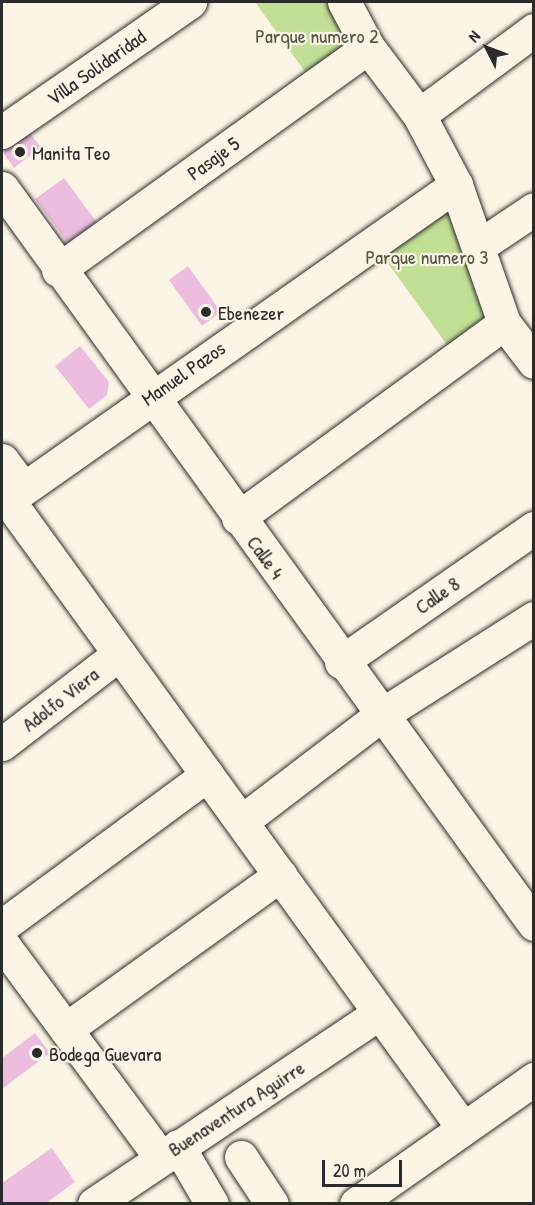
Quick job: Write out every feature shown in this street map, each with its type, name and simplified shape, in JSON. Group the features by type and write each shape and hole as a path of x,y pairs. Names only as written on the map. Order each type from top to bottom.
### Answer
{"street":[{"name":"Villa Solidaridad","path":"2,132 190,2"},
{"path":"344,2 368,47 419,115 456,184 504,323 534,362"},
{"path":"419,115 534,30"},
{"name":"Pasaje 5","path":"58,270 368,47"},
{"name":"Manuel Pazos","path":"11,498 149,397 456,184"},
{"name":"Calle 4","path":"2,188 149,397 534,924"},
{"path":"479,246 534,209"},
{"path":"238,518 504,323"},
{"path":"2,460 11,498 119,654 464,1128"},
{"name":"Calle 8","path":"341,662 534,528"},
{"path":"242,821 381,715 534,618"},
{"name":"Adolfo Viera","path":"2,744 119,654"},
{"path":"2,926 207,775"},
{"path":"66,1029 280,875"},
{"path":"2,942 66,1029 212,1203"},
{"name":"Buenaventura Aguirre","path":"94,1203 380,1013"},
{"path":"356,1203 534,1079"},
{"path":"241,1157 272,1203"}],"green space":[{"name":"Parque numero 2","path":"255,2 334,2 360,48 313,83"},
{"name":"Parque numero 3","path":"445,198 500,322 455,356 377,248"}],"building":[{"path":"25,127 41,147 14,168 4,154 5,142"},
{"path":"64,178 101,228 72,249 35,199"},
{"path":"188,266 221,312 202,326 169,280"},
{"path":"80,346 109,382 107,395 89,409 55,366"},
{"path":"35,1033 50,1053 2,1089 2,1058"},
{"path":"52,1148 75,1182 45,1204 2,1204 2,1183"}],"place":[{"name":"Manita Teo","path":"20,152"},
{"name":"Ebenezer","path":"206,312"},
{"name":"Bodega Guevara","path":"37,1053"}]}
